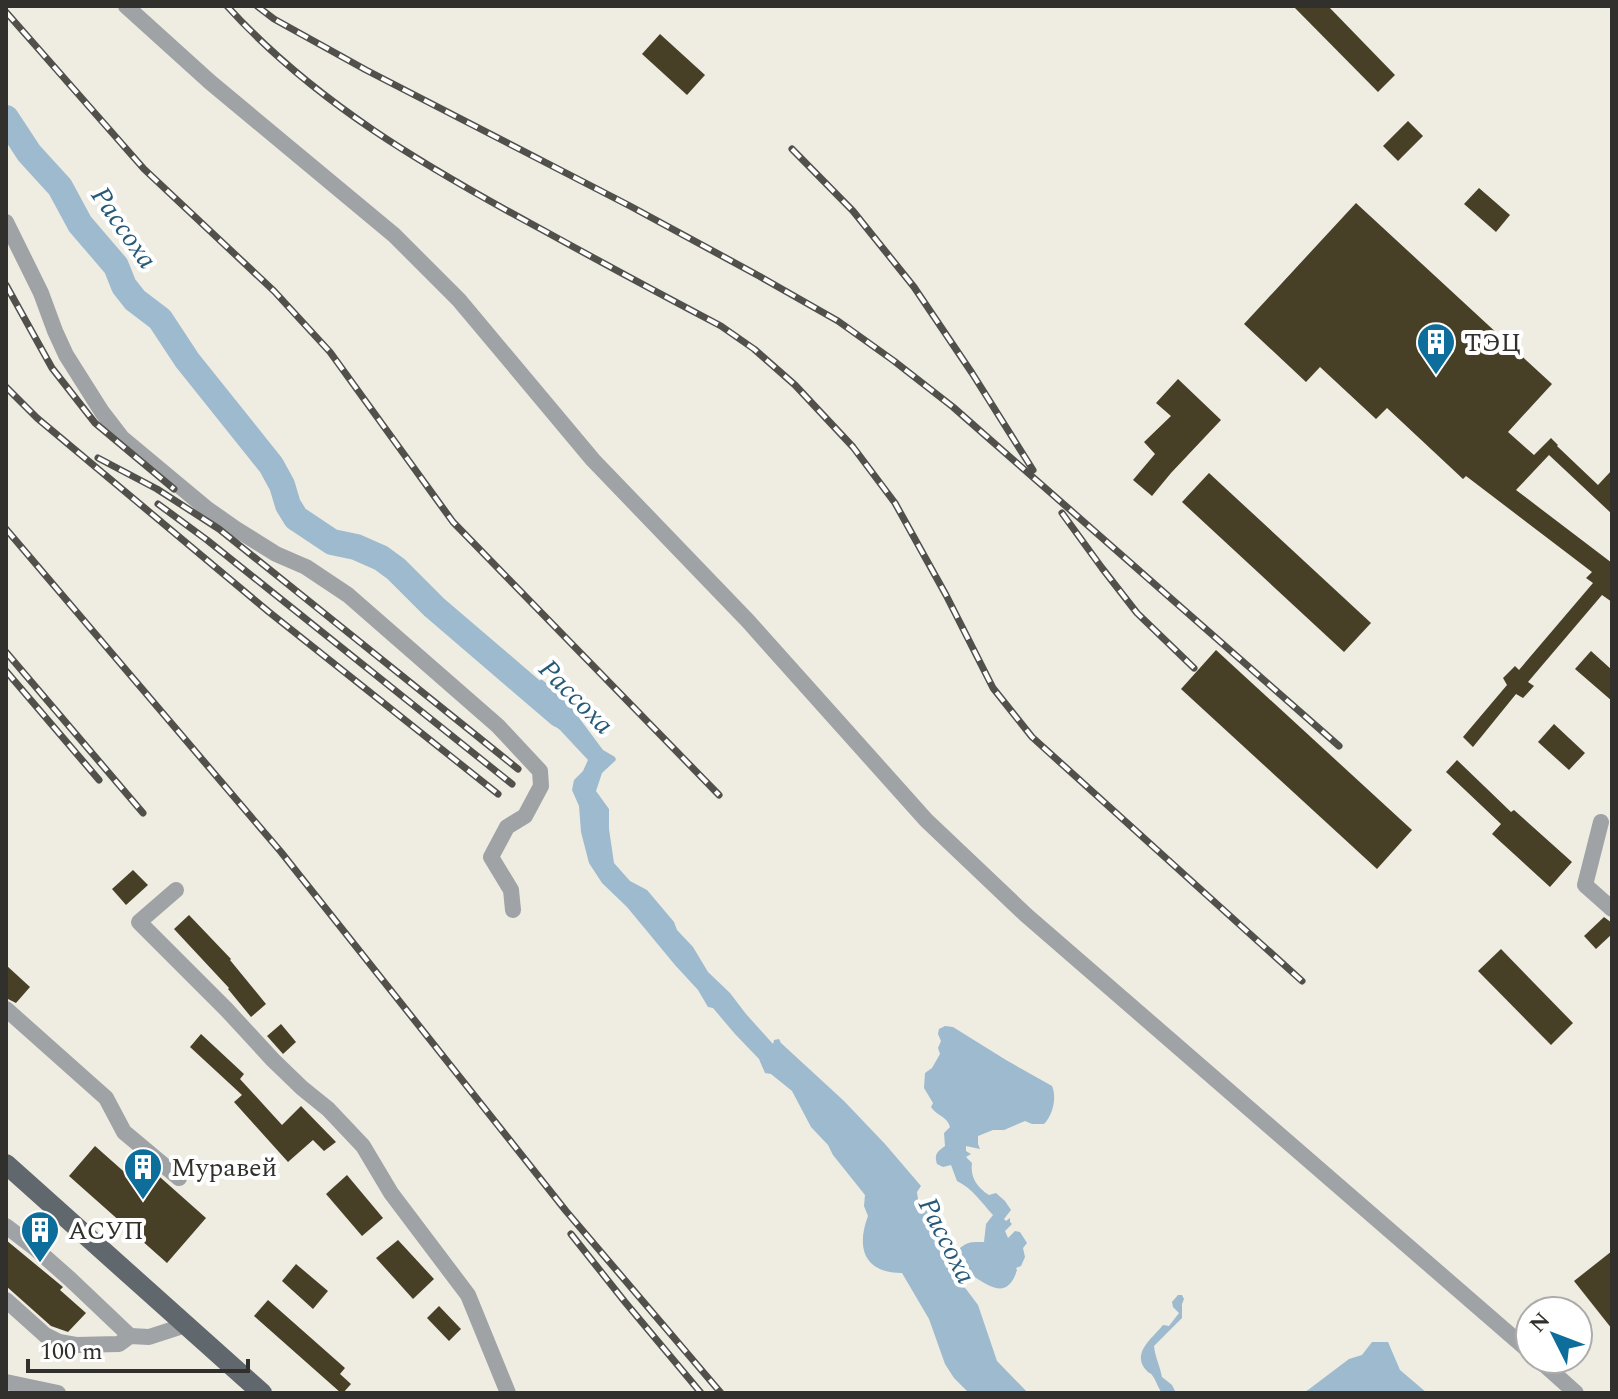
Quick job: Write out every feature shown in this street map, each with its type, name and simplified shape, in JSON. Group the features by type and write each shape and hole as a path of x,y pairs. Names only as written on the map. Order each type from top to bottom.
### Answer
{"main road":[{"path":"6,1164 262,1393"}],"street":[{"path":"126,6 210,82 394,235 459,300 593,460 748,621 926,820 1026,915 1514,1338"},
{"path":"6,222 41,293 66,355 122,438 236,529 276,554 306,567 348,595 498,726 540,771 541,786 525,816 507,827 491,857 511,890 513,910"},
{"path":"1601,822 1585,885 1612,909"},
{"path":"176,890 139,922 273,1060 328,1109 363,1146 391,1193 468,1295 508,1393"},
{"path":"6,1009 106,1098 124,1132 179,1178"},
{"path":"6,1226 70,1279 130,1336"},
{"path":"6,1300 45,1335 76,1345 119,1344 130,1336 149,1337 186,1325"},
{"path":"1556,1375 1576,1393"},
{"path":"18,1387 58,1393"}],"water":[{"path":"541,679 562,695 603,750 615,757 616,760 602,773 596,791 609,809 614,863 630,881 647,890 693,947 708,972 773,1044 774,1040 779,1039 844,1101 921,1186 917,1192 918,1199 928,1206 927,1222 946,1253 960,1258 958,1250 964,1245 984,1242 986,1224 993,1215 957,1181 951,1165 943,1167 937,1164 937,1154 945,1146 944,1133 950,1127 947,1120 931,1107 933,1103 924,1088 925,1073 940,1054 939,1029 953,1027 1052,1086 1053,1106 1044,1124 1025,1121 1004,1130 993,1130 978,1136 980,1149 966,1146 966,1151 971,1154 966,1157 972,1163 973,1177 978,1185 989,1195 996,1193 1011,1210 1004,1219 1010,1218 1012,1224 1005,1231 1008,1238 1015,1231 1020,1232 1027,1243 1023,1248 1025,1257 1008,1286 995,1288 967,1272 956,1279 978,1305 997,1361 1028,1393 969,1393 954,1378 945,1364 929,1319 902,1273 879,1269 866,1256 863,1248 868,1216 864,1206 865,1195 811,1127 792,1091 771,1074 765,1073 759,1059 713,1008 708,1007 698,990 627,907 602,883 589,863 581,832 579,806 572,790 574,780 588,760 560,730 527,703"},
{"path":"1178,1295 1184,1299 1182,1318 1154,1346 1162,1377 1176,1393 1162,1393 1141,1358 1149,1341 1163,1325 1169,1326 1179,1313 1172,1302"},
{"path":"1372,1342 1388,1342 1400,1370 1427,1393 1302,1393 1349,1359 1362,1355"}],"building":[{"path":"1293,6 1328,6 1395,75 1378,92"},
{"path":"660,34 705,75 687,95 642,54"},
{"path":"1408,121 1423,136 1398,161 1383,146"},
{"path":"1479,188 1510,215 1496,232 1464,204"},
{"path":"1356,203 1552,384 1508,432 1534,455 1551,438 1598,485 1612,470 1612,514 1549,455 1516,490 1612,563 1612,602 1602,595 1528,682 1534,686 1523,698 1516,694 1473,747 1463,737 1507,685 1503,678 1515,666 1519,670 1593,583 1586,578 1592,572 1466,476 1463,479 1387,408 1376,419 1320,367 1306,382 1244,324"},
{"path":"1178,379 1221,420 1152,496 1133,480 1155,454 1144,442 1171,416 1156,403"},
{"path":"1209,473 1371,623 1344,652 1182,502"},
{"path":"1216,650 1412,830 1377,869 1181,689"},
{"path":"1591,651 1612,670 1612,701 1575,669"},
{"path":"1554,724 1585,753 1569,770 1538,742"},
{"path":"1457,760 1511,812 1514,810 1572,862 1550,887 1492,834 1501,824 1446,772"},
{"path":"133,870 148,885 126,905 112,889"},
{"path":"189,915 231,959 266,1004 251,1017 229,988 174,929"},
{"path":"1604,917 1612,923 1612,934 1596,949 1584,936"},
{"path":"1501,949 1573,1023 1551,1045 1478,971"},
{"path":"6,965 30,987 16,1003 6,998"},
{"path":"281,1024 296,1042 283,1054 267,1036"},
{"path":"201,1034 244,1074 240,1079 282,1125 301,1106 336,1142 324,1151 313,1140 288,1162 234,1102 242,1095 190,1047"},
{"name":"Муравей","path":"95,1146 139,1185 152,1170 206,1218 167,1263 69,1176"},
{"path":"347,1175 383,1218 362,1236 326,1194"},
{"path":"6,1240 63,1287 60,1290 86,1313 68,1332 51,1326 6,1286"},
{"path":"398,1240 434,1279 413,1299 376,1258"},
{"path":"1612,1251 1612,1329 1594,1306 1594,1295 1585,1295 1574,1281"},
{"path":"296,1264 328,1291 313,1309 282,1281"},
{"path":"268,1300 345,1368 340,1374 351,1384 343,1393 254,1316"},
{"path":"439,1306 461,1329 449,1341 427,1318"}],"waterway":[{"name":"Рассоха","path":"6,118 29,153 60,187 80,224 116,266 124,286 135,300 160,319 187,360 271,465 296,518 332,542 356,547 381,558 396,569 434,607 560,715"}],"railway":[{"path":"227,6 297,73 373,130 497,205 721,326 754,349 795,385 853,447 895,503 993,688 1032,737 1302,981"},
{"path":"257,6 274,19 366,70 630,206 838,321 953,407 1339,746"},
{"path":"6,12 144,169 274,291 330,352 453,522 719,795"},
{"path":"792,149 853,211 914,287 1033,470"},
{"path":"6,285 52,368 95,423 174,489"},
{"path":"6,387 37,418 269,612 498,794"},
{"path":"98,458 157,489 219,529 518,769"},
{"path":"158,504 512,784"},
{"path":"1062,513 1137,613 1194,668"},
{"path":"6,529 281,852 566,1211 721,1393"},
{"path":"6,652 143,813"},
{"path":"6,671 99,780"},
{"path":"571,1234 701,1393"}],"place":[{"name":"ТЭЦ","path":"1436,376"},
{"name":"Муравей","path":"143,1201"},
{"name":"АСУП","path":"40,1264"}]}
